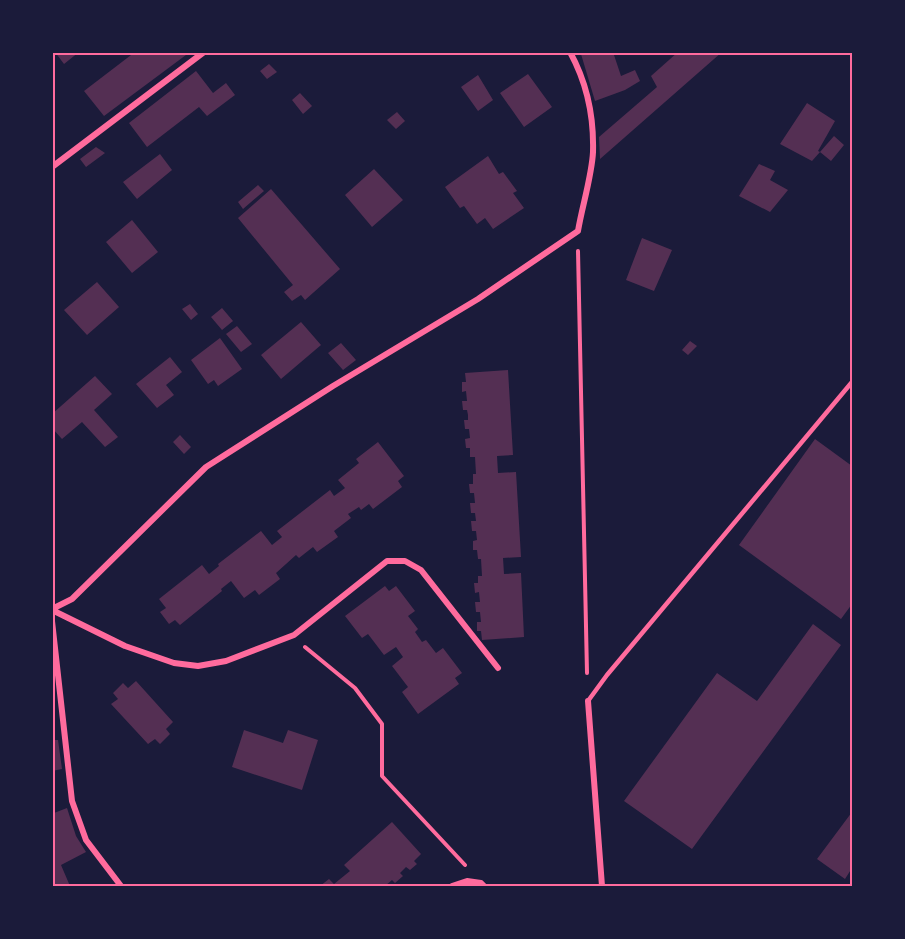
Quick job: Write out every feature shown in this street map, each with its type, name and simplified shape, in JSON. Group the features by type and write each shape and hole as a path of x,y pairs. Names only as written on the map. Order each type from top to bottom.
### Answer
{"street":[{"path":"52,167 204,52"},
{"path":"52,610 72,599 207,467 333,386 478,300 578,231 593,153 590,106 582,75 570,52"},
{"path":"52,610 125,646 174,663 198,666 226,661 294,635 387,561 405,561 421,570 498,668"},
{"path":"52,621 72,801 86,840 121,886"},
{"path":"588,701 603,886"},
{"path":"452,886 467,881 483,885"}],"lane":[{"path":"588,701 607,675 852,382"}],"path":[{"path":"578,231 588,701"},
{"path":"294,635 317,659 355,688 382,723 382,776 483,885"}],"building":[{"path":"55,52 79,52 64,64"},
{"path":"135,52 190,52 104,116 84,91"},
{"path":"613,52 621,76 635,70 640,81 625,90 595,101 581,54"},
{"path":"678,52 722,52 600,159 599,137 657,87 651,76"},
{"path":"269,64 277,72 267,79 260,71"},
{"path":"196,71 213,93 226,83 235,95 207,116 199,107 147,147 129,123"},
{"path":"528,74 552,107 524,127 500,93"},
{"path":"478,75 493,100 478,111 461,87"},
{"path":"300,93 312,106 303,114 292,100"},
{"path":"807,103 835,121 818,151 820,152 812,161 780,144"},
{"path":"397,112 405,121 396,129 387,120"},
{"path":"834,136 844,145 831,161 820,152"},
{"path":"96,147 105,153 86,167 80,159"},
{"path":"160,154 172,170 137,199 123,182"},
{"path":"488,156 499,174 503,172 517,191 513,193 524,208 493,229 485,218 477,224 464,206 460,208 445,187"},
{"path":"759,164 775,171 770,180 788,190 770,212 739,196"},
{"path":"374,169 403,200 372,227 345,195"},
{"path":"258,185 264,191 243,209 238,202"},
{"path":"271,189 340,269 305,300 301,295 292,301 284,292 293,285 238,218"},
{"path":"132,220 158,252 132,273 106,242"},
{"path":"642,238 672,250 654,291 626,280"},
{"path":"97,282 119,307 87,335 64,310"},
{"path":"190,304 198,314 191,320 182,309"},
{"path":"222,308 233,321 222,330 211,317"},
{"path":"301,322 321,345 281,379 261,355"},
{"path":"237,326 252,344 241,352 226,334"},
{"path":"220,338 242,369 218,386 214,380 208,384 191,360"},
{"path":"690,341 697,346 688,355 682,350"},
{"path":"341,343 356,360 343,370 328,353"},
{"path":"170,357 182,372 166,385 174,395 157,408 136,384"},
{"path":"508,370 513,455 497,456 498,473 516,472 521,557 503,558 504,574 521,573 524,637 482,640 481,631 477,631 477,622 481,622 480,612 476,612 475,602 480,602 479,592 475,593 474,583 478,583 478,576 482,576 481,559 478,559 477,550 473,550 473,541 477,540 476,531 472,531 471,521 476,521 475,513 471,513 470,503 475,503 474,493 470,493 469,484 473,484 473,474 476,474 475,457 470,457 470,448 466,448 465,439 470,438 469,429 465,429 464,420 468,420 468,415 467,410 463,410 462,401 467,401 466,391 462,392 462,382 466,382 465,373"},
{"path":"95,376 112,394 94,410 118,437 105,447 82,422 62,439 52,428 52,414"},
{"path":"180,435 191,447 184,454 173,442"},
{"path":"815,439 852,466 852,604 841,619 739,545"},
{"path":"378,442 404,476 398,481 402,487 373,509 369,504 361,510 359,507 348,514 351,518 334,531 338,537 317,552 313,547 299,558 296,555 276,573 280,579 259,595 255,590 244,598 231,581 180,625 175,620 169,624 160,612 166,608 159,599 202,565 209,574 219,566 218,564 261,531 272,545 282,537 277,531 330,490 334,496 345,488 338,480 359,463 356,459"},
{"path":"385,586 389,591 396,586 415,611 408,616 418,629 415,632 422,642 426,640 436,653 443,648 462,673 455,678 459,684 418,714 402,692 408,687 392,666 403,657 396,647 384,655 368,634 362,638 345,616"},
{"path":"813,624 841,645 692,849 624,801 717,673 757,701"},
{"path":"136,681 173,722 166,729 170,734 160,744 155,739 148,744 111,704 118,699 113,693 123,683 128,688"},
{"path":"244,730 283,743 288,730 318,740 302,790 232,767"},
{"path":"52,740 58,740 62,769 52,771"},
{"path":"67,808 76,836 86,852 61,865 70,886 56,886 52,881 52,809 54,813"},
{"path":"852,812 852,868 845,879 817,859"},
{"path":"392,822 421,854 414,861 417,864 410,870 406,867 400,873 403,876 395,883 392,880 385,886 320,886 329,879 334,884 350,871 344,865"}]}
